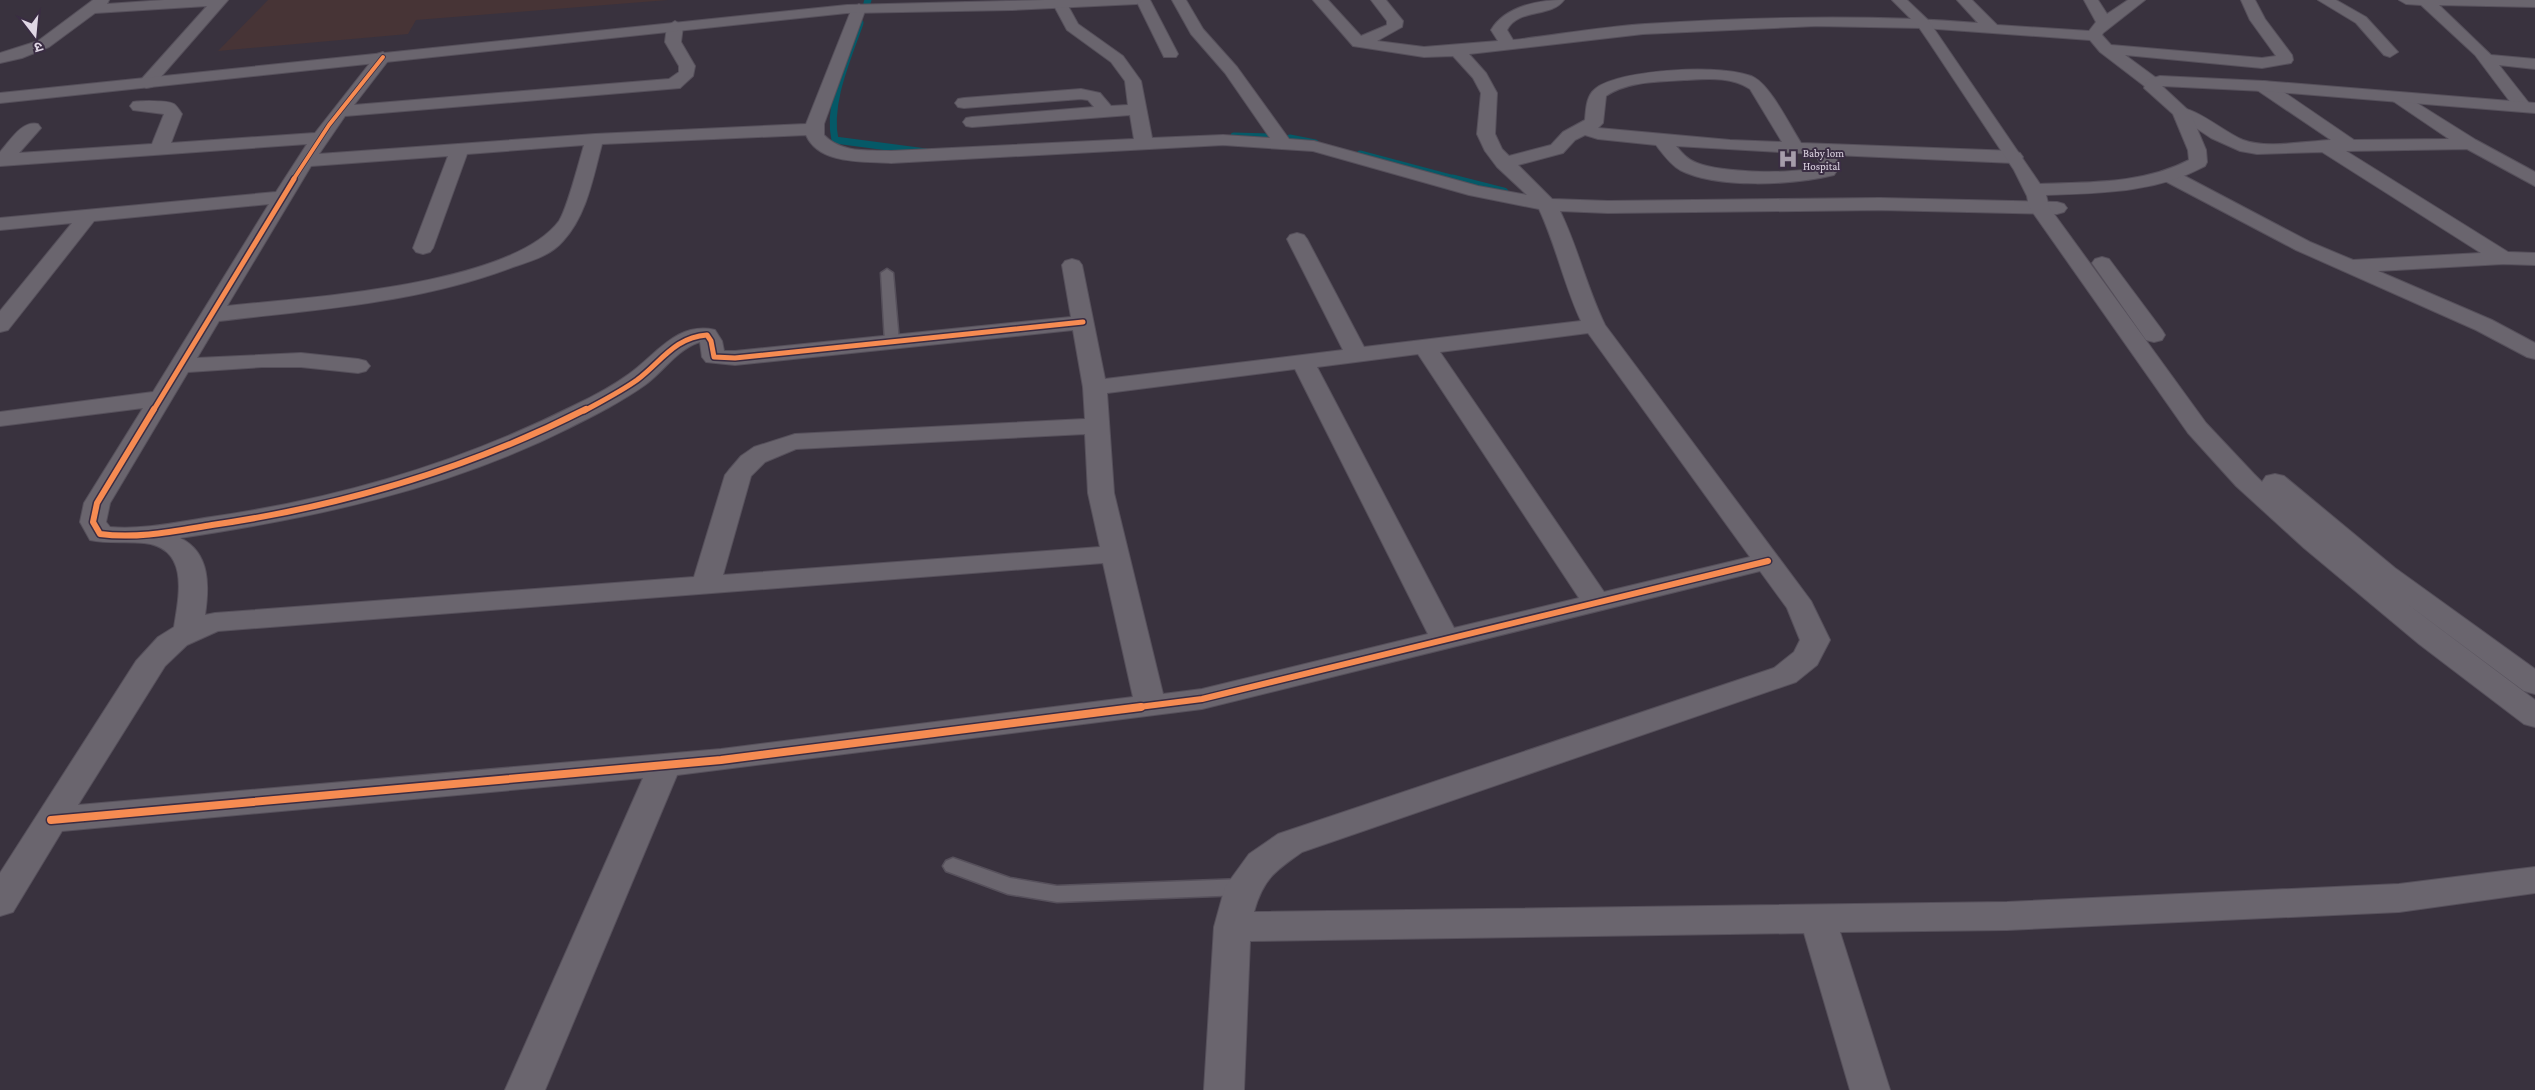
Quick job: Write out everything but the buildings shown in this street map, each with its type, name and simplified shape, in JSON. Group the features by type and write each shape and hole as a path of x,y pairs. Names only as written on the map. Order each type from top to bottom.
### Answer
{"street":[{"path":"0,98 868,5 1060,4 1137,0"},
{"path":"1143,0 1159,36 1170,54"},
{"path":"1179,0 1196,32 1231,70 1283,143"},
{"path":"1320,0 1359,43 1403,50 1457,51 1624,32 1823,13 1992,29 2094,36 2106,49 2153,84 2152,88 2181,112 2243,147 2280,149 2350,145 2470,144"},
{"path":"1359,43 1394,27 1395,21 1378,0"},
{"path":"1508,45 1499,30 1501,22 1509,16 1542,7 1557,0"},
{"path":"1899,0 1923,23 2197,428 2245,480 2314,542 2429,637 2535,716"},
{"path":"1964,0 1992,29"},
{"path":"2090,0 2104,22"},
{"path":"2094,36 2095,30 2104,22 2138,0"},
{"path":"2106,49 2262,63 2285,60 2284,55 2258,20 2248,0"},
{"path":"2325,0 2361,20 2390,52"},
{"path":"2406,0 2535,3"},
{"path":"0,58 30,52 43,46 96,5 220,1"},
{"path":"146,83 220,1"},
{"path":"2426,1 2486,59 2529,107"},
{"path":"1060,4 1072,27 1117,59 1133,81 1144,145"},
{"path":"868,5 815,124 815,136 826,148 850,155 890,157 1223,140 1314,146 1476,191 1547,205 1608,207 2042,200 2170,176 2198,162 2198,150 2181,112"},
{"path":"1614,16 1624,32"},
{"path":"339,111 674,84 686,74 687,66 673,42 675,26"},
{"path":"1224,1090 1232,927 1243,887 1261,863 1290,843 1785,675 1806,658 1815,640 1801,607 1594,326 1580,296 1558,228 1547,205 1494,152 1486,134 1488,94 1480,76 1457,51"},
{"path":"384,57 339,111 305,161 97,504 93,522 100,534 118,538 224,524 360,496 459,464 534,434 598,403 648,372 686,337 707,335 711,341 714,357 722,359 1083,322"},
{"path":"2486,59 2535,64"},
{"path":"1504,163 1557,149 1569,136 1594,122 1595,108 1600,93 1610,85 1630,80 1731,76 1746,79 1756,86 1795,148"},
{"path":"2153,84 2171,80 2529,107"},
{"path":"957,86 983,152"},
{"path":"2263,86 2350,145"},
{"path":"964,103 1081,94 1094,95 1098,98 1105,112"},
{"path":"2395,96 2470,144 2535,180"},
{"path":"139,106 168,108 173,114 159,150"},
{"path":"972,122 1138,109"},
{"path":"1,160 32,128"},
{"path":"1584,128 1617,136 1662,140 1795,148 2014,157"},
{"path":"305,161 595,139 815,130"},
{"path":"1,160 320,138"},
{"path":"211,315 381,295 434,286 470,276 540,250 555,238 570,220 595,139"},
{"path":"1662,140 1678,160 1688,167 1714,174 1785,176 1827,171 1831,166 1821,149"},
{"path":"2326,146 2502,258"},
{"path":"423,248 460,148"},
{"path":"2170,176 2303,246 2484,326 2535,352"},
{"path":"0,224 282,198"},
{"path":"2042,200 2075,227 2130,300 2212,419 2263,472 2385,574 2535,684"},
{"path":"0,325 88,216"},
{"path":"1296,239 1358,355"},
{"path":"2350,267 2502,258 2535,259"},
{"path":"1072,266 1095,387 1101,493 1150,705"},
{"path":"1095,387 1594,326"},
{"path":"1425,347 1597,603"},
{"path":"180,366 262,360 302,360 358,366"},
{"path":"1303,362 1445,639"},
{"path":"0,419 161,398"},
{"path":"706,586 738,475 749,460 769,450 795,442 1097,426"},
{"path":"146,535 181,549 191,564 193,590 188,630"},
{"path":"0,902 146,668 161,650 188,630 215,622 1115,554"},
{"path":"51,820 665,765 1202,699 1768,561"},
{"path":"525,1090 665,765"},
{"path":"1232,927 2006,916 2399,898 2535,880"},
{"path":"1818,919 1870,1090"}],"lane":[{"path":"888,273 892,342"},
{"path":"953,866 1008,886 1057,894 1243,887"}],"shaded area":[{"path":"268,0 668,0 416,20 408,34 218,51"}],"waterway":[{"path":"860,23 836,96 833,126 835,140 926,152"},
{"path":"1234,136 1270,137"},
{"path":"1290,138 1315,143"},
{"path":"1360,154 1458,180"},
{"path":"1453,179 1504,192"}],"cycle path":[{"path":"383,57 329,125 298,172 97,503 93,522 100,534 112,536 147,535 246,520 298,510 402,484 502,449 550,428 617,393 648,371 674,346 696,336 707,335 711,341 714,357 735,358 1083,322"},
{"path":"51,820 721,760 1202,699 1768,561"}],"place":[{"name":"Baby lom Hospital","path":"1788,159"}]}
